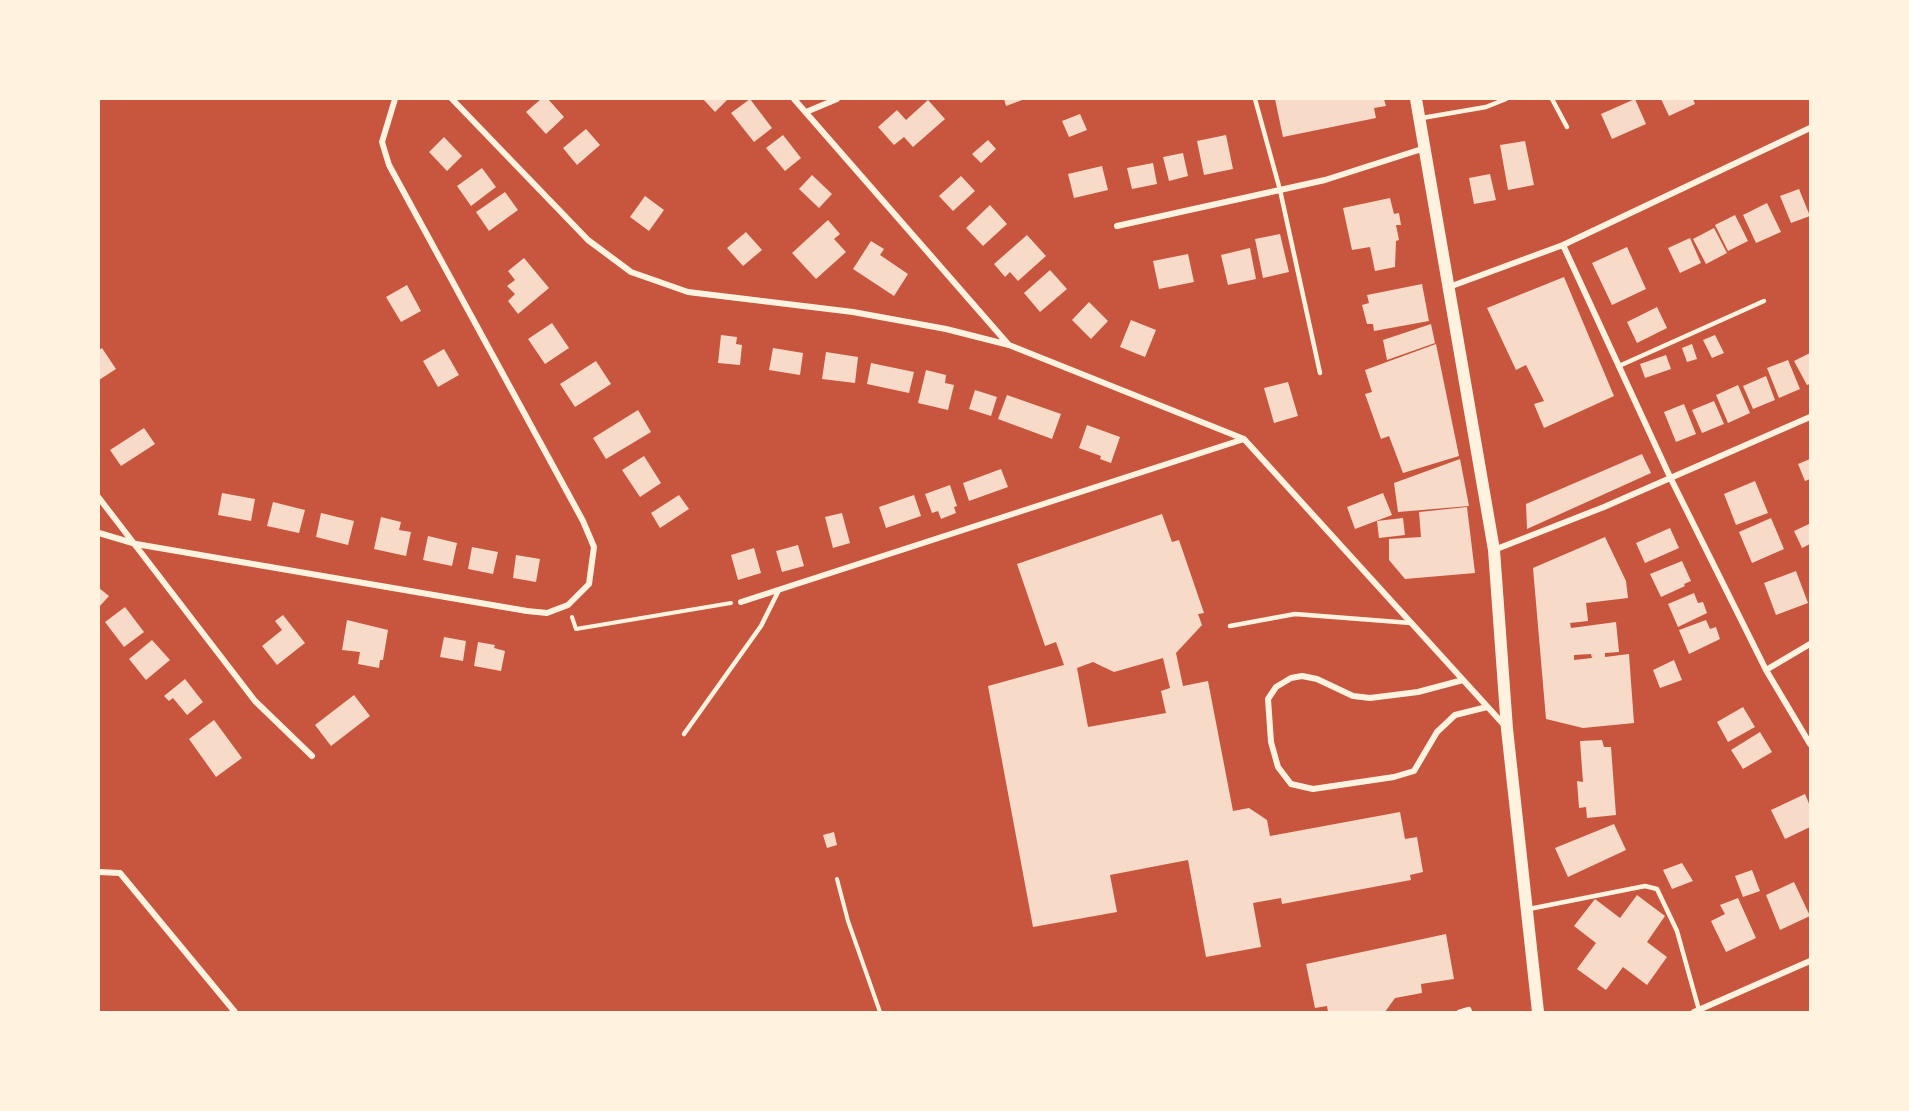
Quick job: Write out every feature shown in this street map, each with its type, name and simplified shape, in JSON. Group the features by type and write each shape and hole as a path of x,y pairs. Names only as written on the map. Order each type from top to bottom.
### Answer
{"main road":[{"path":"1416,99 1494,550 1507,729 1538,1012"}],"street":[{"path":"99,533 136,544 527,611 547,613 568,605 589,584 594,547 583,521 389,165 382,142 395,99"},
{"path":"452,99 588,240 631,272 688,292 853,312 946,329 1009,345 1244,439 1507,729"},
{"path":"794,99 1009,345"},
{"path":"806,112 837,99"},
{"path":"1449,287 1563,245 1810,128"},
{"path":"1117,226 1324,180 1426,148"},
{"path":"1563,245 1670,477 1766,670 1810,744"},
{"path":"1494,550 1604,507 1810,417"},
{"path":"741,602 1244,439"},
{"path":"99,498 255,701 312,756"},
{"path":"1766,670 1810,644"},
{"path":"1463,680 1418,692 1370,698 1353,696 1317,679 1302,676 1291,678 1276,687 1268,699 1271,742 1278,766 1291,784 1313,789 1349,785 1404,774 1414,771 1437,732 1455,715 1487,707"},
{"path":"99,872 120,873 235,1012"},
{"path":"1696,1011 1810,961"}],"lane":[{"path":"1255,99 1280,190 1320,372"},
{"path":"1420,119 1486,107 1506,99"},
{"path":"1552,99 1567,128"},
{"path":"1619,366 1764,301"},
{"path":"684,734 761,626 779,590"},
{"path":"1230,626 1295,614 1411,623"},
{"path":"1527,909 1645,886 1657,890 1677,931 1696,1011"},
{"path":"1459,1012 1469,1009 1470,1012"}],"path":[{"path":"568,605 576,629 741,602"},
{"path":"837,879 848,921 880,1012"}],"building":[{"path":"541,99 548,99 564,117 546,134 526,112"},
{"path":"703,99 728,99 715,112"},
{"path":"750,99 772,128 754,142 731,113"},
{"path":"1004,99 1025,99 1006,106"},
{"path":"1275,99 1384,99 1386,106 1374,108 1376,118 1283,137"},
{"path":"1635,99 1646,124 1612,139 1601,114"},
{"path":"1661,99 1693,99 1695,104 1669,116"},
{"path":"928,100 945,119 913,147 904,137 894,145 878,127 897,110 906,120"},
{"path":"1080,114 1087,130 1069,137 1062,121"},
{"path":"586,129 600,145 577,165 563,148"},
{"path":"783,135 801,158 785,171 766,148"},
{"path":"1226,135 1233,169 1204,175 1197,141"},
{"path":"444,137 462,156 447,171 429,152"},
{"path":"988,140 996,149 981,163 972,154"},
{"path":"1525,141 1534,185 1508,190 1500,145"},
{"path":"1183,153 1188,176 1169,181 1163,157"},
{"path":"1153,163 1157,184 1132,189 1127,168"},
{"path":"1102,166 1108,190 1074,198 1068,174"},
{"path":"482,168 496,187 471,206 457,186"},
{"path":"1490,174 1496,200 1474,204 1469,178"},
{"path":"812,175 832,194 819,208 799,189"},
{"path":"961,176 975,191 953,211 939,196"},
{"path":"1799,189 1810,216 1791,223 1780,196"},
{"path":"505,192 518,210 489,231 476,212"},
{"path":"645,196 664,210 649,231 630,217"},
{"path":"1390,198 1394,214 1399,213 1401,225 1396,225 1399,240 1396,241 1395,267 1375,271 1370,247 1352,250 1343,208"},
{"path":"1767,203 1781,232 1756,243 1743,215"},
{"path":"990,205 1007,224 983,246 966,228"},
{"path":"1735,215 1748,241 1728,251 1715,225"},
{"path":"828,220 840,234 834,239 846,252 816,279 792,253"},
{"path":"1714,228 1727,253 1706,264 1693,239"},
{"path":"746,232 762,250 743,266 727,248"},
{"path":"1280,234 1289,272 1263,278 1255,239"},
{"path":"1027,235 1046,256 1018,281 1010,272 1005,277 994,264"},
{"path":"1690,238 1701,263 1680,273 1668,248"},
{"path":"871,241 884,249 880,255 908,274 894,296 853,269"},
{"path":"1627,247 1646,289 1612,305 1592,263"},
{"path":"1250,248 1256,279 1228,285 1221,255"},
{"path":"1188,254 1194,282 1159,289 1153,261"},
{"path":"524,258 549,288 518,314 508,301 515,294 507,286 515,280 508,271"},
{"path":"1050,270 1067,289 1040,312 1024,293"},
{"path":"1564,277 1614,396 1544,428 1534,404 1544,401 1526,365 1516,370 1487,308"},
{"path":"1422,284 1429,321 1374,331 1373,324 1367,324 1362,305 1369,303 1367,295"},
{"path":"407,285 421,311 401,322 386,297"},
{"path":"1089,302 1108,321 1091,339 1072,320"},
{"path":"1657,307 1667,328 1637,343 1627,322"},
{"path":"1131,320 1156,330 1145,357 1120,347"},
{"path":"552,323 569,348 545,364 528,339"},
{"path":"1431,324 1435,343 1387,360 1383,340"},
{"path":"721,335 737,337 736,344 742,345 740,365 718,363"},
{"path":"1715,335 1724,353 1712,358 1703,340"},
{"path":"1436,344 1459,456 1403,473 1389,436 1381,439 1365,394 1372,392 1365,370"},
{"path":"1692,344 1697,359 1687,362 1682,348"},
{"path":"102,348 116,369 99,380 99,350"},
{"path":"773,348 803,353 800,375 769,370"},
{"path":"444,349 459,375 438,387 423,361"},
{"path":"826,352 858,357 855,383 822,379"},
{"path":"1810,353 1810,384 1807,385 1794,361"},
{"path":"1666,355 1671,369 1645,378 1640,364"},
{"path":"1788,360 1800,389 1779,398 1767,368"},
{"path":"596,361 611,384 575,407 560,384"},
{"path":"871,363 914,372 909,393 867,384"},
{"path":"926,370 946,375 945,383 954,385 948,410 918,403"},
{"path":"1766,376 1775,400 1753,409 1743,386"},
{"path":"1288,382 1298,416 1274,423 1264,388"},
{"path":"1738,385 1750,413 1728,423 1716,395"},
{"path":"975,390 997,397 991,416 969,409"},
{"path":"1007,395 1061,414 1052,439 998,419"},
{"path":"1714,401 1724,424 1702,433 1692,410"},
{"path":"1684,404 1696,434 1676,442 1664,412"},
{"path":"638,410 651,432 606,459 593,438"},
{"path":"1087,425 1120,437 1111,463 1100,459 1101,456 1079,448"},
{"path":"144,428 155,444 121,466 110,450"},
{"path":"1642,454 1651,473 1527,529 1526,504"},
{"path":"644,456 661,483 640,497 622,470"},
{"path":"1460,459 1469,506 1398,512 1394,483"},
{"path":"1810,459 1810,479 1805,481 1798,464"},
{"path":"1001,469 1008,487 969,501 963,483"},
{"path":"1755,481 1768,513 1736,525 1724,494"},
{"path":"950,485 957,506 954,507 956,513 941,519 938,511 932,513 925,494"},
{"path":"222,493 255,499 251,521 218,515"},
{"path":"1383,493 1392,515 1355,529 1347,507"},
{"path":"679,495 689,509 660,528 651,513"},
{"path":"914,495 921,516 886,528 879,507"},
{"path":"273,502 305,510 299,533 267,526"},
{"path":"1467,507 1475,573 1405,579 1389,560 1389,539 1421,537 1419,512"},
{"path":"321,513 354,521 348,545 316,537"},
{"path":"842,513 850,543 833,548 825,517"},
{"path":"1162,514 1172,542 1179,540 1204,613 1198,614 1202,625 1176,653 1183,686 1208,681 1233,811 1249,808 1267,820 1270,836 1400,812 1405,839 1417,837 1423,872 1410,875 1411,880 1282,904 1281,898 1253,903 1261,947 1206,957 1188,860 1110,875 1117,912 1033,927 988,686 1064,665 1056,642 1045,646 1017,564","holes":["1163,658 1170,688 1161,691 1166,713 1088,727 1077,668 1093,662 1114,672"]},
{"path":"381,517 401,522 399,530 411,532 406,556 374,549"},
{"path":"1403,518 1405,535 1379,538 1377,521"},
{"path":"1771,518 1784,549 1752,563 1739,532"},
{"path":"1809,524 1810,544 1802,548 1794,531"},
{"path":"1670,528 1679,548 1645,563 1636,543"},
{"path":"428,536 457,543 452,566 423,560"},
{"path":"1605,537 1626,581 1628,598 1586,603 1588,621 1570,623 1571,628 1616,622 1619,652 1605,653 1605,657 1629,654 1634,723 1583,728 1546,719 1533,568","holes":["1591,654 1592,658 1574,660 1574,655"]},
{"path":"798,545 804,566 782,572 776,551"},
{"path":"472,547 498,552 493,574 468,569"},
{"path":"754,548 761,573 738,580 731,555"},
{"path":"516,555 540,559 536,582 513,578"},
{"path":"1682,561 1691,581 1661,597 1650,574"},
{"path":"1796,571 1808,603 1776,615 1764,583"},
{"path":"99,588 109,596 99,607"},
{"path":"1694,593 1698,603 1703,602 1707,613 1678,627 1668,604"},
{"path":"125,607 144,632 124,647 105,622"},
{"path":"283,615 305,643 277,665 262,646 282,630 275,621"},
{"path":"347,620 388,630 383,660 380,660 379,668 358,664 360,652 342,650"},
{"path":"1706,620 1710,629 1716,627 1720,639 1689,654 1679,630"},
{"path":"444,637 466,641 463,661 440,657"},
{"path":"152,640 170,660 146,680 129,659"},
{"path":"478,642 495,645 494,648 505,651 501,671 474,666"},
{"path":"1674,660 1682,680 1660,688 1653,670"},
{"path":"185,679 203,702 187,715 173,698 169,701 164,696"},
{"path":"354,695 370,716 331,746 315,725"},
{"path":"1743,707 1755,727 1728,742 1717,722"},
{"path":"214,720 242,758 216,777 189,739"},
{"path":"1760,732 1772,752 1743,769 1731,750"},
{"path":"1602,740 1604,747 1611,747 1616,815 1587,818 1586,807 1579,808 1577,781 1583,782 1580,741"},
{"path":"1805,794 1810,806 1810,827 1785,839 1771,810"},
{"path":"1614,824 1626,850 1568,877 1555,848"},
{"path":"834,832 837,845 827,848 823,835"},
{"path":"1682,863 1693,881 1672,889 1663,870"},
{"path":"1752,870 1760,891 1743,897 1735,876"},
{"path":"1794,882 1810,916 1780,930 1766,895"},
{"path":"1637,895 1665,916 1647,942 1667,957 1647,985 1623,967 1606,990 1577,969 1596,943 1574,926 1595,899 1620,918"},
{"path":"1738,898 1756,938 1726,952 1711,921 1725,914 1720,905"},
{"path":"1446,934 1454,979 1421,984 1422,993 1395,998 1385,1012 1328,1012 1327,1006 1315,1008 1306,964"}]}
